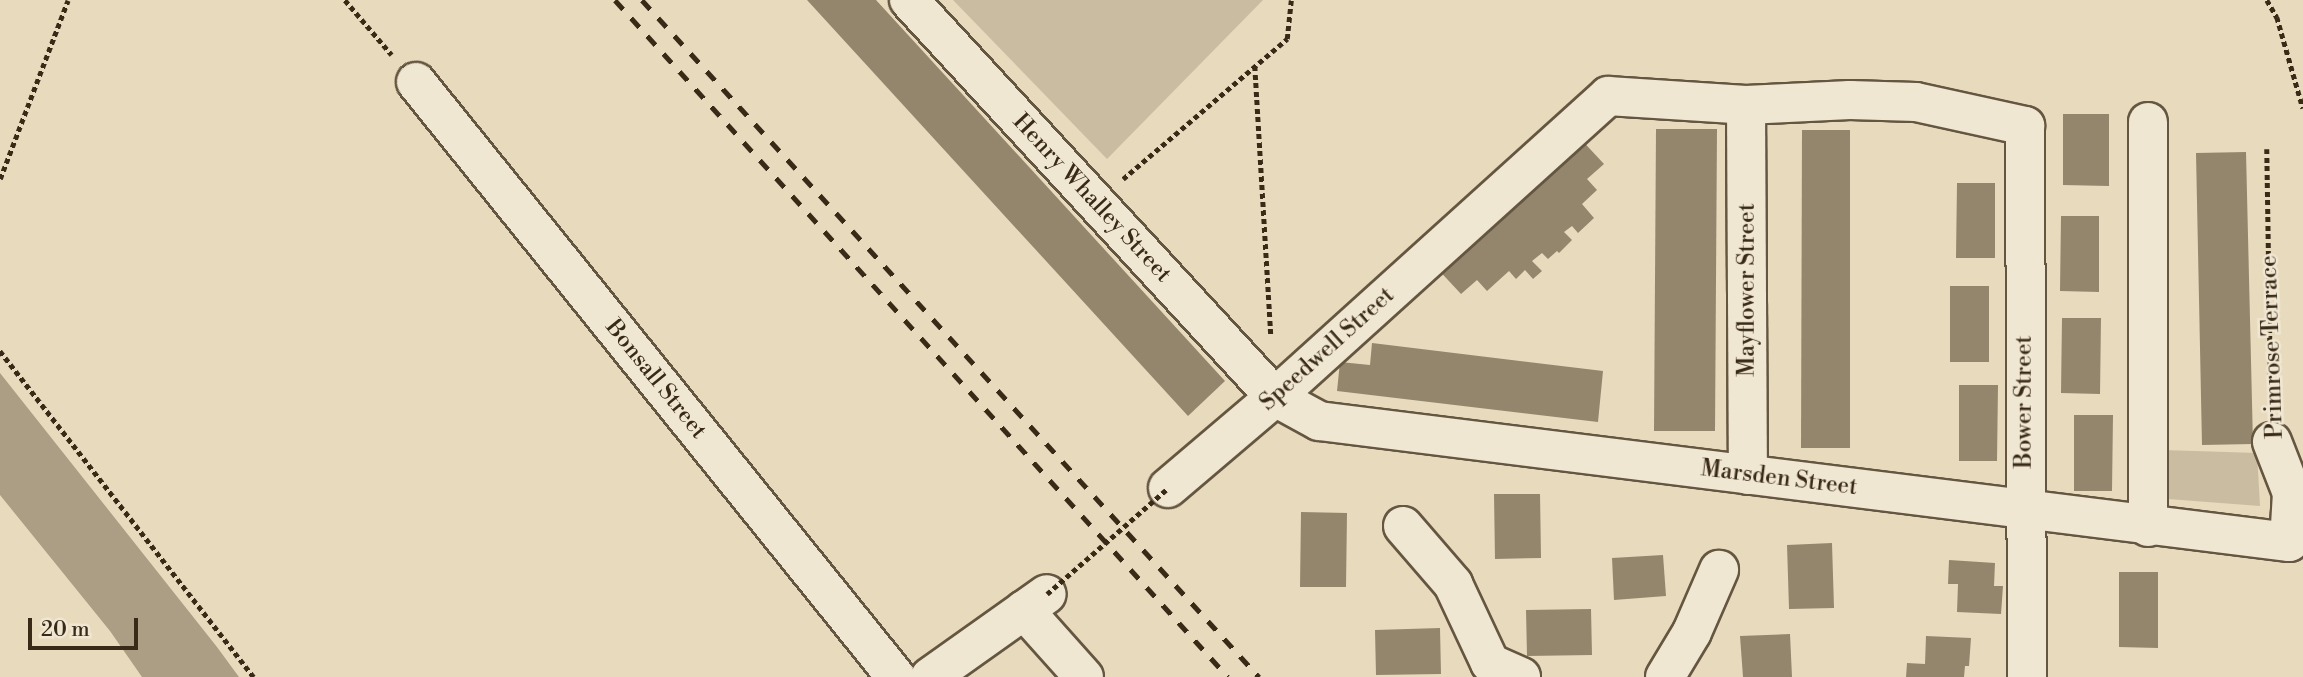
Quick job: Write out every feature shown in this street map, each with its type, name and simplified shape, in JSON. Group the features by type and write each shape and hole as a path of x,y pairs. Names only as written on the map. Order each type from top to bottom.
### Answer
{"street":[{"name":"Henry Whalley Street","path":"909,0 1275,397"},
{"name":"Bonsall Street","path":"416,82 895,677"},
{"name":"Speedwell Street","path":"1168,488 1275,397 1608,96 1746,105 1850,100 1916,102 2025,126"},
{"name":"Mayflower Street","path":"1746,105 1748,475"},
{"path":"2148,122 2148,527"},
{"name":"Bower Street","path":"2025,126 2024,508 2027,677"},
{"name":"Marsden Street","path":"1275,397 1319,421 2024,508 2148,527 2289,542"},
{"name":"Primrose Terrace","path":"2272,442 2298,493 2289,542"},
{"path":"1403,526 1453,584 1490,663 1521,677"},
{"path":"1665,677 1692,632 1719,570"},
{"path":"930,677 1036,602 1084,677"}],"path":[{"path":"0,179 68,0"},
{"path":"345,0 416,82"},
{"path":"1096,202 1287,39 1291,0"},
{"path":"2267,0 2277,17 2303,108"},
{"path":"1255,66 1275,397"},
{"name":"Primrose Terrace","path":"2267,149 2272,442"},
{"path":"0,351 254,677"},
{"path":"1036,602 1168,488"}],"shaded area":[{"path":"953,0 1263,0 1107,159"},
{"path":"0,373 239,677 142,677 110,631 0,495"},
{"path":"2163,450 2257,453 2260,506 2168,499"}],"building":[{"path":"807,0 876,0 1225,381 1188,416"},
{"path":"2063,114 2109,114 2109,186 2063,185"},
{"path":"1656,129 1717,129 1715,431 1654,431"},
{"path":"1802,130 1850,130 1850,448 1801,448"},
{"path":"1577,135 1604,164 1587,179 1597,190 1582,204 1594,218 1578,233 1572,226 1564,232 1572,240 1559,253 1557,251 1548,259 1542,253 1532,261 1542,271 1533,279 1525,270 1516,279 1509,271 1487,291 1477,280 1461,294 1434,265"},
{"path":"2246,152 2253,444 2202,445 2196,153"},
{"path":"1957,183 1995,183 1995,258 1956,258"},
{"path":"2061,216 2099,216 2099,292 2060,291"},
{"path":"1950,286 1989,286 1989,362 1950,362"},
{"path":"2062,318 2101,318 2100,394 2061,393"},
{"path":"1372,343 1603,371 1598,422 1337,391 1340,362 1370,365"},
{"path":"1959,385 1998,385 1997,461 1959,461"},
{"path":"2074,415 2113,415 2112,491 2074,491"},
{"path":"1494,494 1540,494 1541,558 1495,559"},
{"path":"1301,512 1347,513 1346,587 1300,587"},
{"path":"1832,543 1834,608 1789,609 1787,545"},
{"path":"1663,555 1666,596 1614,600 1612,558"},
{"path":"1949,560 1995,563 1994,586 2003,586 2001,614 1957,612 1958,584 1948,584"},
{"path":"2119,572 2158,572 2158,648 2119,647"},
{"path":"1591,609 1592,655 1527,656 1526,610"},
{"path":"1440,628 1441,674 1376,675 1375,630"},
{"path":"1790,634 1792,677 1743,677 1740,636"},
{"path":"1926,636 1971,638 1969,666 1965,666 1964,677 1906,677 1907,663 1925,664"}],"railway":[{"path":"615,0 1228,677"},
{"path":"642,0 1259,677"}]}
